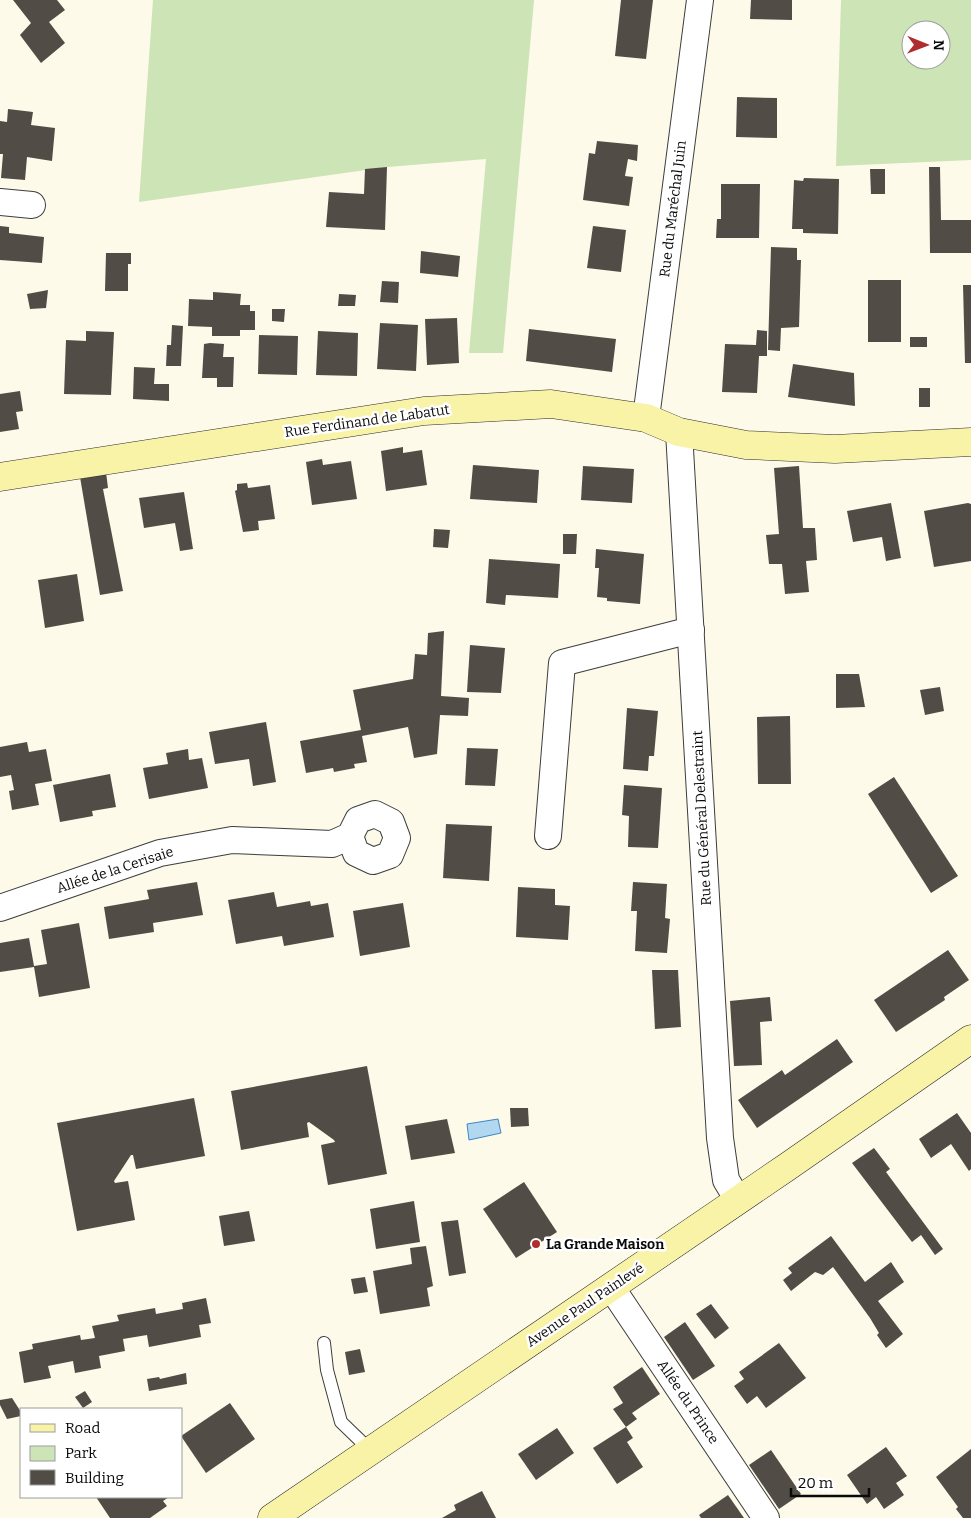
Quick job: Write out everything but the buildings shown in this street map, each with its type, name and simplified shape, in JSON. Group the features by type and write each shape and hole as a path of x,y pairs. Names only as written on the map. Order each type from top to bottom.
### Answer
{"street":[{"name":"Rue du Maréchal Juin","path":"646,418 700,0"},
{"path":"0,202 32,205"},
{"name":"Rue Ferdinand de Labatut","path":"0,477 424,411 551,404 646,418 679,432 746,445 835,449 971,442"},
{"name":"Rue du Général Delestraint","path":"679,432 720,1138 726,1180 738,1200"},
{"path":"548,836 562,664 692,630"},
{"name":"Allée de la Cerisaie","path":"0,908 160,853 232,840 332,844 350,836"},
{"name":"Avenue Paul Painlevé","path":"272,1518 971,1039"},
{"name":"Allée du Prince","path":"610,1287 766,1518"}],"lane":[{"path":"324,1343 327,1370 341,1422 370,1451"}],"green space":[{"path":"153,0 534,0 503,353 469,353 486,159 387,167 139,202"},
{"path":"841,0 971,0 971,160 836,166"}],"water":[{"path":"498,1119 501,1133 469,1140 467,1124"}],"place":[{"name":"La Grande Maison","path":"536,1244"}]}
